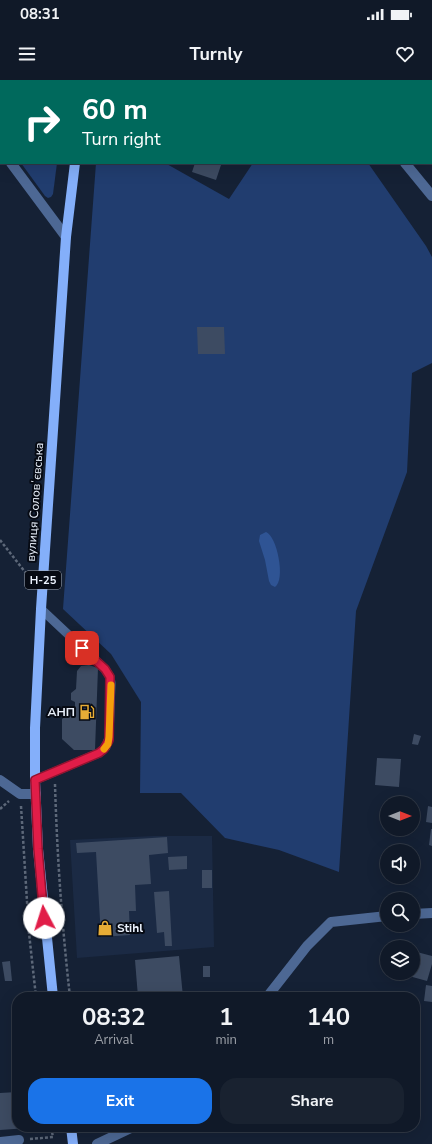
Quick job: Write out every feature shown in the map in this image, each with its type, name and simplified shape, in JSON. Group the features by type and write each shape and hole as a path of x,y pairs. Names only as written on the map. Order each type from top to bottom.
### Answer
{"main road":[{"name":"вулиця Соловʼєвська","path":"52,992 38,849 35,780 35,728 41,609 66,237 75,164"},
{"path":"72,1132 73,1144"}],"street":[{"path":"12,164 66,237"},
{"path":"406,164 432,196"},
{"path":"2,783 20,794 36,794"},
{"path":"420,914 432,913"},
{"path":"271,992 307,946 331,922 380,917"},
{"path":"97,1144 122,1132"},
{"path":"0,1142 19,1140"}],"lane":[{"path":"35,780 99,753 106,747 109,737 111,680 105,669 41,609"}],"path":[{"path":"0,544 4,545"},
{"path":"54,772 62,930 69,992"},
{"path":"19,1140 53,1137 52,1132"}],"shaded area":[{"path":"22,164 57,164 53,194 48,198"},
{"path":"96,164 167,164 229,199 252,164 369,164 426,246 432,257 432,363 412,373 407,472 356,611 339,872 279,850 225,838 181,793 140,793 141,702 111,654 63,609"},
{"path":"266,532 274,541 279,558 280,576 275,587 271,585 269,581 265,560 259,541 260,535"},
{"path":"153,836 212,836 214,947 77,958 70,840"}],"building":[{"path":"195,164 221,165 216,180 192,172"},
{"path":"197,327 224,327 225,354 198,354"},
{"path":"89,665 98,668 95,750 74,750 62,739 62,719 75,709 75,702 71,700 71,693 76,689 77,671 81,666"},
{"path":"414,734 421,736 418,745 412,744"},
{"path":"377,758 401,759 399,787 375,785"},
{"path":"428,806 432,807 432,823 426,822"},
{"path":"432,829 432,846 429,845"},
{"path":"167,837 168,853 149,855 151,884 135,885 136,911 129,911 130,935 101,937 96,852 77,853 76,843"},
{"path":"187,856 187,869 169,870 168,857"},
{"path":"202,870 212,870 212,888 202,888"},
{"path":"169,891 172,946 165,946 164,932 157,933 154,892"},
{"path":"420,953 432,956 432,964 427,981 420,979"},
{"path":"179,956 183,992 138,992 135,960"},
{"path":"10,961 12,981 5,981 2,962"},
{"path":"203,966 210,966 210,977 203,977"},
{"path":"426,985 432,986 432,1002 424,1001"},
{"path":"12,1092 12,1129 0,1130 0,1093"}],"slow traffic":[{"path":"104,749 108,744 109,737 111,685"}],"place":[{"name":"АНП","path":"87,712"},
{"name":"Stihl","path":"105,928"}],"route":[{"path":"44,918 38,849 35,780 99,753 108,744 109,737 110,677 107,671 82,648"}]}
